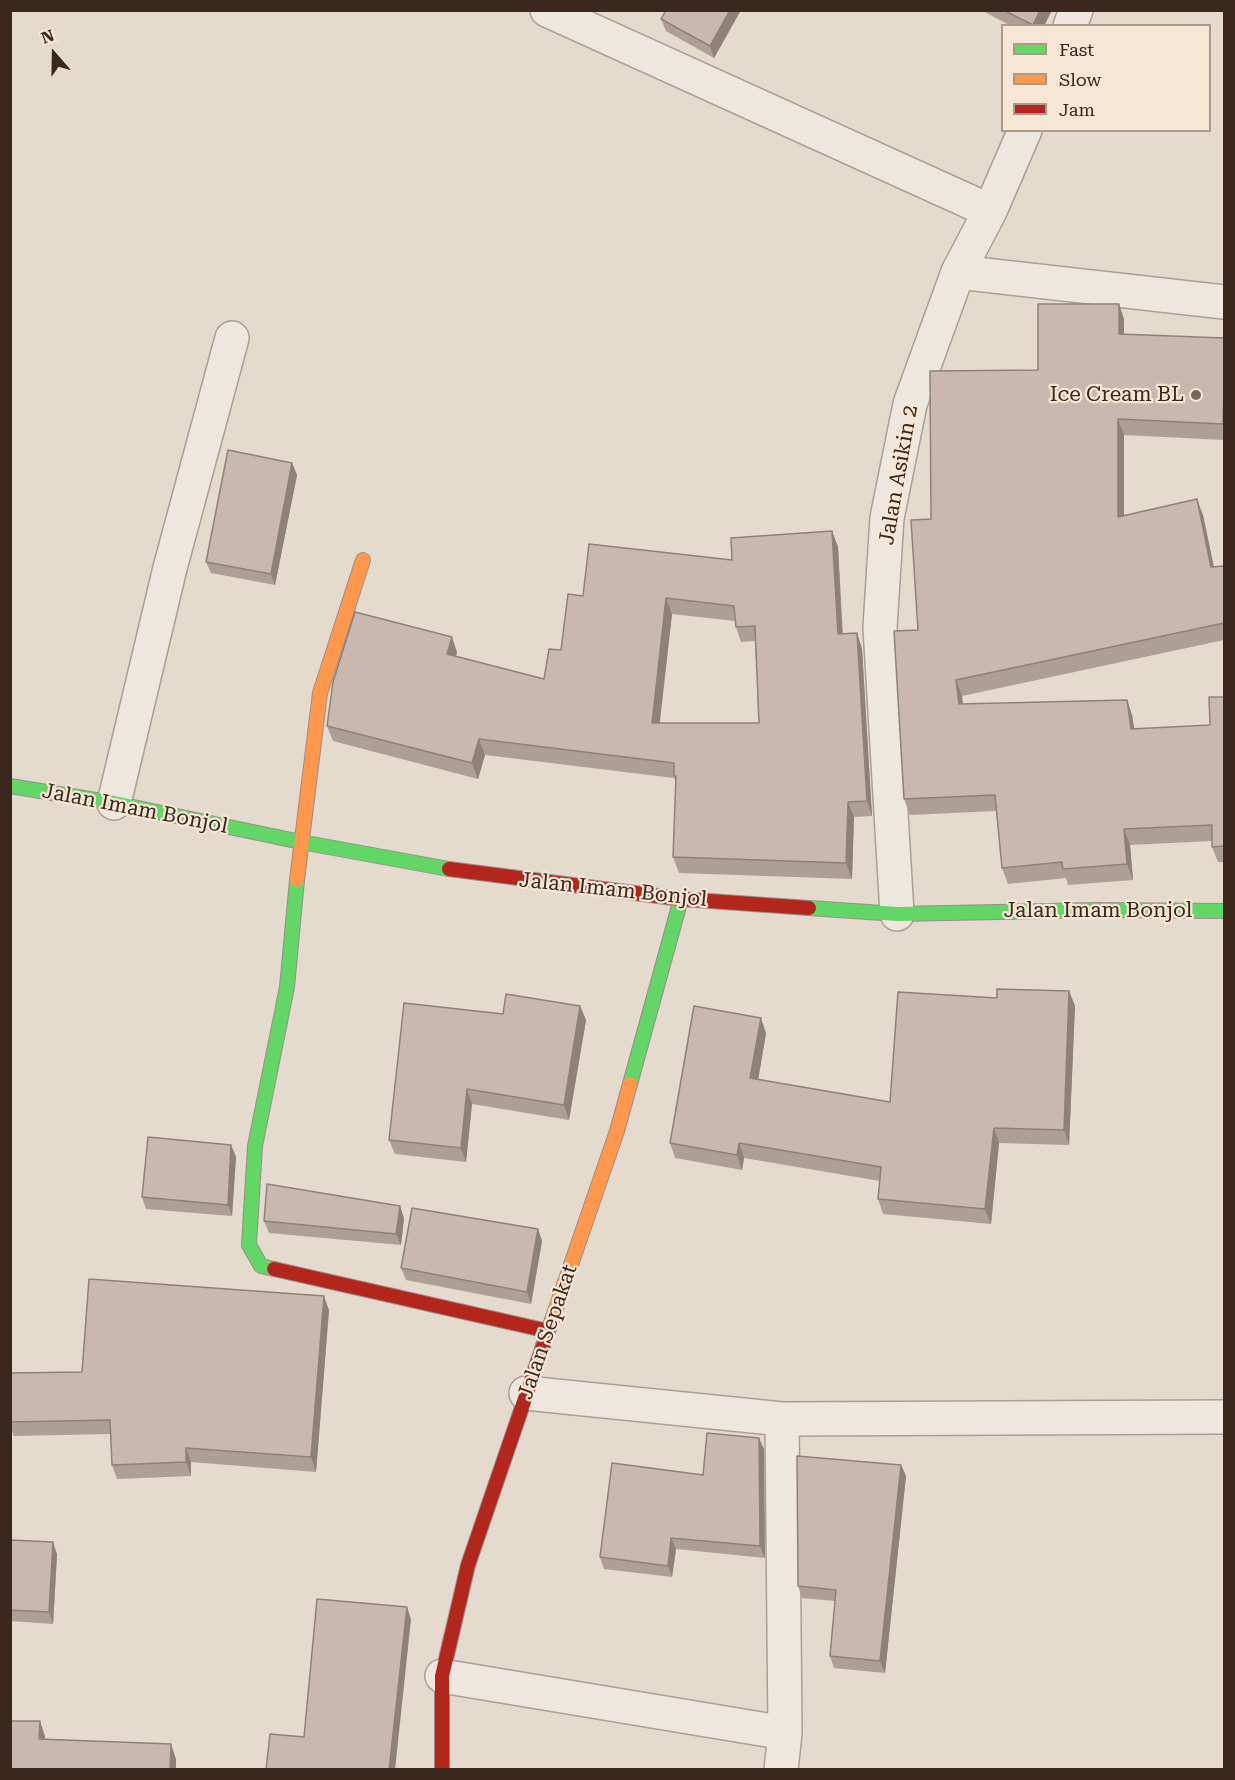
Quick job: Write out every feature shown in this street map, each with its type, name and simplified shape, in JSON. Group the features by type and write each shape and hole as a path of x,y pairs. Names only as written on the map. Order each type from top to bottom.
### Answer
{"main road":[{"path":"363,560 320,693 301,842 287,987 255,1146 249,1245 261,1266 548,1331"},
{"name":"Jalan Imam Bonjol","path":"10,786 114,803 301,842 488,876 681,899 897,914 1099,910 1224,911"},
{"name":"Jalan Sepakat","path":"442,1770 442,1677 468,1564 617,1131 681,899"}],"street":[{"path":"547,10 990,210"},
{"name":"Jalan Asikin 2","path":"897,914 880,627 887,518 910,404 958,272 990,210 1024,132"},
{"path":"958,272 1224,302"},
{"path":"114,803 170,568 232,338"},
{"path":"526,1393 782,1419 1224,1417"},
{"path":"781,1770 784,1733 782,1419"},
{"path":"442,1677 784,1733"}],"building":[{"path":"666,10 730,10 710,46 661,19"},
{"path":"1003,10 1040,10 1033,24"},
{"path":"1038,304 1119,304 1119,334 1224,338 1223,424 1118,419 1118,517 1197,499 1211,567 1224,566 1224,623 956,680 959,704 1127,700 1131,729 1210,725 1209,697 1224,697 1224,846 1212,847 1212,825 1124,829 1127,864 1063,869 1062,862 1002,868 995,795 904,799 894,631 918,630 911,520 931,519 930,371 1038,370"},
{"path":"228,450 292,463 271,574 206,562"},
{"path":"832,531 838,634 857,633 867,801 848,802 846,863 673,857 676,776 674,776 674,763 479,739 472,763 327,726 333,682 355,612 452,637 447,654 544,679 549,649 561,650 568,594 583,596 589,544 732,560 731,538","holes":["666,598 734,606 736,627 755,626 759,723 652,723"]},
{"path":"997,989 1069,991 1064,1130 994,1128 985,1209 878,1199 881,1167 739,1143 737,1155 670,1143 694,1006 761,1018 750,1078 890,1102 898,992 997,998"},
{"path":"506,994 580,1006 564,1105 467,1089 461,1148 389,1140 404,1003 503,1014"},
{"path":"148,1137 231,1145 228,1205 142,1197"},
{"path":"267,1184 400,1206 396,1234 264,1221"},
{"path":"412,1208 538,1229 527,1292 401,1268"},
{"path":"89,1279 324,1296 311,1457 186,1448 186,1462 112,1465 110,1420 10,1422 10,1373 82,1372"},
{"path":"707,1433 759,1438 760,1546 671,1538 668,1566 600,1557 612,1463 703,1475"},
{"path":"797,1456 901,1465 880,1661 830,1656 836,1590 798,1586"},
{"path":"10,1540 53,1542 49,1612 10,1610"},
{"path":"317,1599 407,1607 389,1770 266,1770 270,1734 304,1737"},
{"path":"10,1721 40,1721 39,1739 171,1744 170,1770 10,1770"}],"traffic: fast":[{"path":"10,786 114,803 301,842 449,869"},
{"path":"274,1269 261,1266 249,1245 255,1146 287,987 297,880"},
{"path":"630,1084 681,899"},
{"path":"809,908 897,914 1099,910 1224,911"}],"traffic: slow":[{"path":"297,880 320,693 363,560"},
{"path":"543,1346 617,1131 630,1084"}],"traffic: jam":[{"path":"449,869 681,899 809,908"},
{"path":"274,1269 548,1331"},
{"path":"442,1770 442,1676 468,1565 543,1346"}],"place":[{"name":"Ice Cream BL","path":"1196,395"}]}
